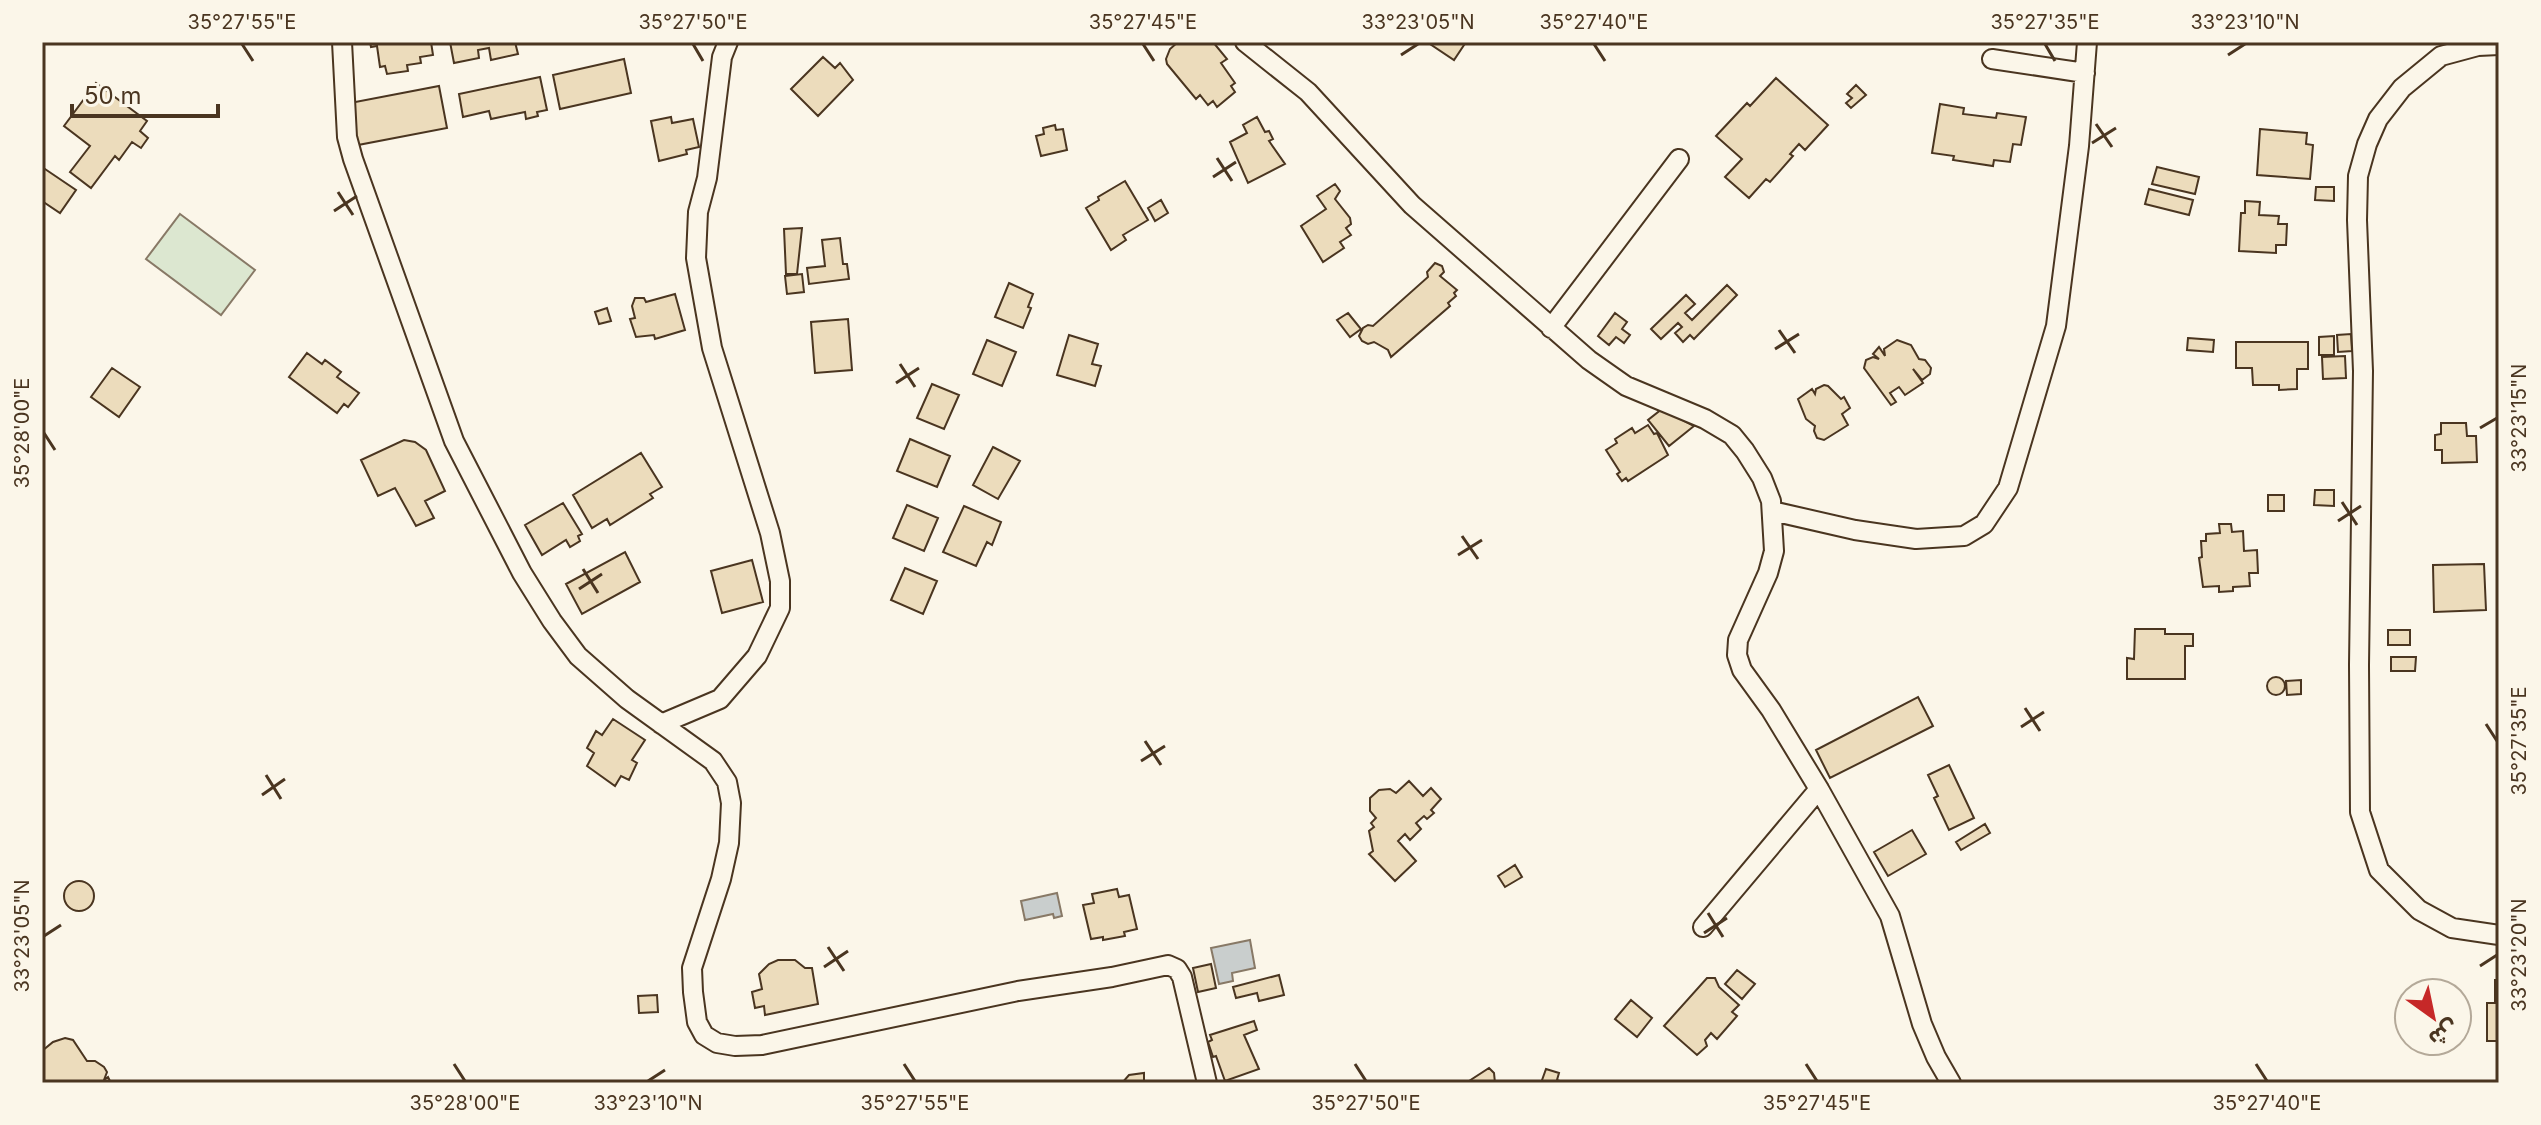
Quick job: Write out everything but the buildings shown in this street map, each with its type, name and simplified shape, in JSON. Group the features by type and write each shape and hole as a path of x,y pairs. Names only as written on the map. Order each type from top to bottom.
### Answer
{"street":[{"path":"342,42 347,137 454,441 522,573 578,656 627,699 713,761 727,782 731,803 729,843 721,879 692,968 697,1022 704,1035 726,1045 762,1045 1018,991 1168,965 1177,969 1182,977 1207,1083"},
{"path":"661,724 720,699 757,656 780,608 780,581 770,533 712,348 696,258 698,212 707,178 722,57 728,42"},
{"path":"1245,42 1308,92 1412,205 1551,328 1626,386 1705,419 1732,435 1762,478 1772,511 1774,551 1768,573 1741,628 1737,655 1742,670 1771,710 1819,789 1890,916 1922,1024 1951,1083"},
{"path":"1772,511 1855,530 1916,539 1964,536 1984,524 2008,488 2056,326 2079,146 2087,42"},
{"path":"2499,45 2478,46 2441,56 2402,88 2378,119 2367,144 2358,176 2357,220 2363,371 2360,812 2379,870 2419,910 2452,928 2499,935"},
{"path":"1992,59 2085,73"},
{"path":"1551,328 1679,159"},
{"path":"1703,927 1819,789"}],"green space":[{"path":"180,214 255,270 221,315 146,259"}],"shaded area":[{"path":"1057,893 1062,916 1054,918 1053,914 1025,920 1021,901"},
{"path":"1250,940 1255,968 1232,973 1233,981 1219,984 1211,948"}]}
